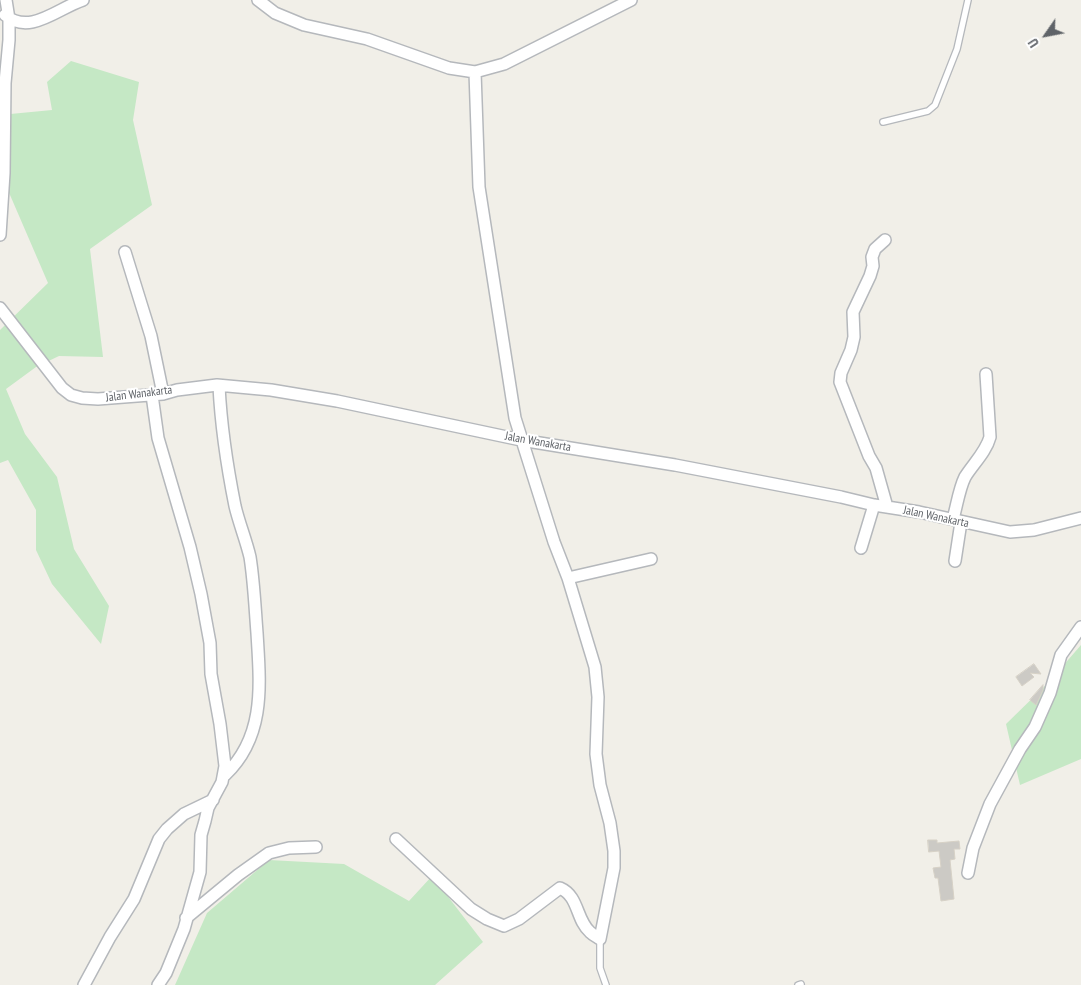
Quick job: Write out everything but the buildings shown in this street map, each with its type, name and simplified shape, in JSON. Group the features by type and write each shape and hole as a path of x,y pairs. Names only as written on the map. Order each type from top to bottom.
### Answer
{"street":[{"path":"0,235 4,182 5,41 9,19 6,0"},
{"path":"0,10 9,19 36,23 82,0"},
{"path":"258,0 275,13 297,22 366,39 448,68 475,72 504,64 631,0"},
{"path":"396,839 471,909 487,919 504,926 519,919 560,888 566,891 572,898 584,924 590,932 600,939 614,868 614,851 610,823 600,785 596,754 598,697 595,667 568,578 554,542 515,418 481,207 475,72"},
{"path":"885,240 875,249 870,276 853,312 854,337 851,350 841,372 840,382 869,456 876,468 887,507"},
{"path":"125,252 151,336 158,394 158,438 190,547 205,615 210,644 211,674 226,766 225,775"},
{"name":"Jalan Wanakarta","path":"2,311 62,388 71,395 82,398 98,399 158,394 192,387 219,386 271,390 337,400 521,440 684,467 1010,532 1022,532 1081,518"},
{"path":"955,561 957,520 964,480 975,461 988,446 990,438 986,374"},
{"path":"158,985 178,945 200,872 201,834 208,808 225,775 241,758 257,721 260,686 251,571 235,507 225,449 219,386"},
{"path":"861,548 874,505"},
{"path":"568,578 651,559"},
{"path":"968,873 973,848 990,804 1020,749 1035,727 1050,693 1061,655 1081,627"},
{"path":"84,985 134,898 159,839 184,814 213,800"},
{"path":"186,918 238,875 268,854 289,848 316,847"}],"lane":[{"path":"883,122 928,111 935,105 957,49 968,0"},
{"path":"600,939 600,968 606,985"}],"green space":[{"path":"71,61 139,82 133,120 152,205 90,249 103,357 59,356 36,367 6,389 25,434 57,477 74,549 109,606 101,644 52,584 36,550 36,510 8,460 0,463 0,330 48,283 7,188 0,115 52,110 47,82"},
{"path":"1081,645 1081,759 1020,785 1006,724 1049,682"},
{"path":"269,860 344,864 409,901 432,876 483,942 435,985 175,985 207,913"}]}
